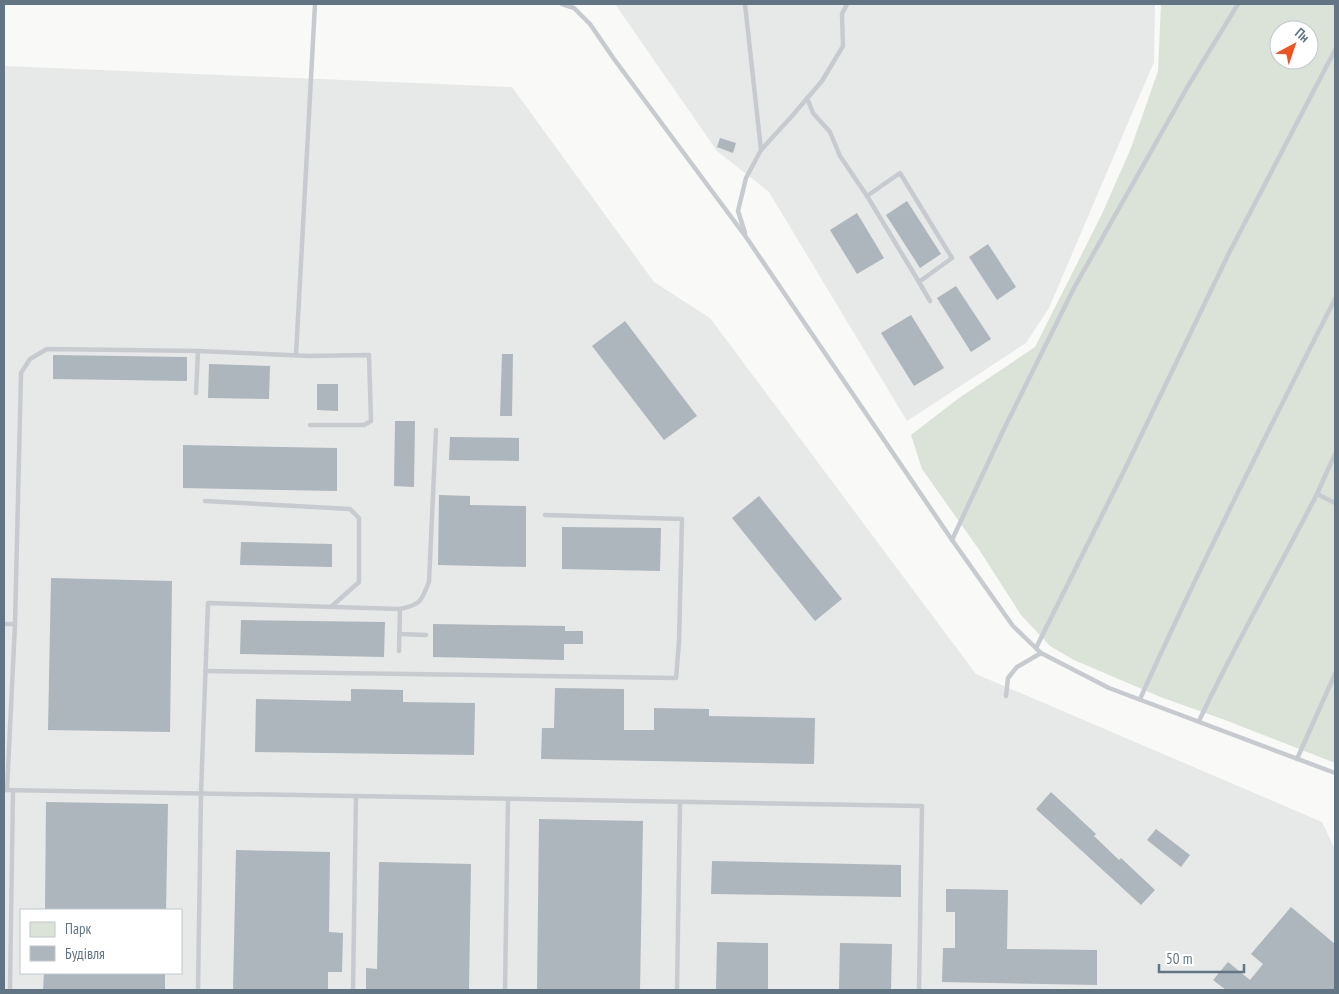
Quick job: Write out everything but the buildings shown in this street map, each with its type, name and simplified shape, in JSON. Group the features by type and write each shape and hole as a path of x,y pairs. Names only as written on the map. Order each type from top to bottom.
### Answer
{"lane":[{"path":"296,355 315,4"},
{"path":"562,4 574,8 590,24 746,237 952,540 1013,626 1041,653 1109,688 1335,773"},
{"path":"745,4 760,150"},
{"path":"746,237 738,211 746,178 760,150 822,81 844,46 842,14 847,4"},
{"path":"952,540 990,457 1074,288 1188,86 1238,4"},
{"path":"1036,648 1229,253 1335,50"},
{"path":"807,98 813,113 830,132 840,156 930,301"},
{"path":"866,196 900,172 952,258 919,282"},
{"path":"1140,700 1178,616 1335,299"},
{"path":"310,425 364,425 371,421 369,355 296,355 198,350 47,349 30,359 21,373 15,624 5,790 922,806 919,990"},
{"path":"196,393 198,350"},
{"path":"198,990 201,793 208,603 400,609 421,601 429,582 436,430"},
{"path":"1199,721 1217,682 1317,494 1335,454"},
{"path":"1317,494 1335,503"},
{"path":"205,501 350,509 359,518 359,582 332,606"},
{"path":"205,671 676,678 679,642 682,519 545,515"},
{"path":"399,651 400,609"},
{"path":"4,624 15,624"},
{"path":"399,634 426,635"},
{"path":"1006,696 1008,678 1017,667 1041,653"},
{"path":"1297,758 1335,674"},
{"path":"10,990 13,790"},
{"path":"353,990 356,796"},
{"path":"505,990 508,799"},
{"path":"677,990 680,802"}],"shaded area":[{"path":"615,4 1155,4 1154,62 1049,308 1026,343 907,421 769,192 717,151"},
{"path":"4,66 512,87 654,282 710,318 976,674 1322,822 1335,849 1335,990 4,990"}],"green space":[{"path":"1161,4 1335,4 1335,763 1163,698 1074,660 1050,646 1021,615 980,551 922,469 911,435 959,398 1035,347 1102,214 1131,148 1158,71"}]}
